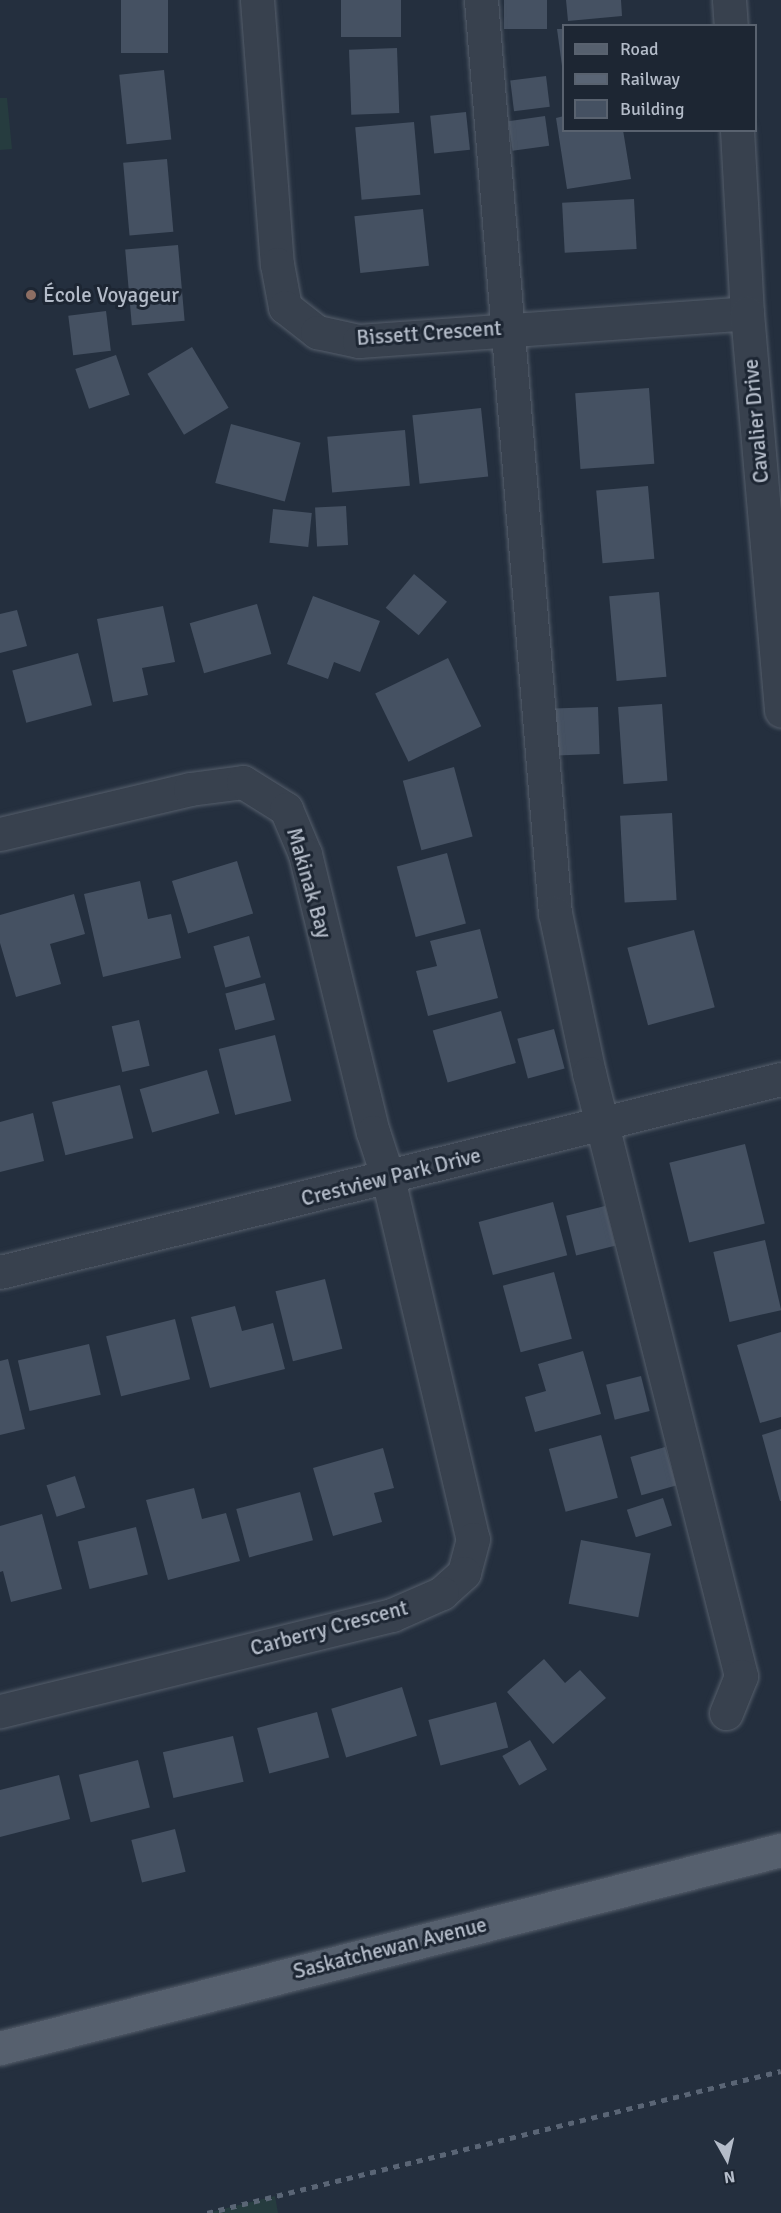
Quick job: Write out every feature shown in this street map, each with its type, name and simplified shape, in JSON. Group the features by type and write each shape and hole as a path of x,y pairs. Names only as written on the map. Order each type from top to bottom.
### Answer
{"main road":[{"name":"Saskatchewan Avenue","path":"0,2048 781,1850"}],"street":[{"name":"Bissett Crescent","path":"257,0 277,264 285,307 317,332 359,341 507,328 747,313"},
{"path":"482,0 555,913 574,1008 741,1676 726,1713"},
{"path":"729,0 731,24"},
{"name":"Cavalier Drive","path":"737,132 747,313 781,711"},
{"name":"Makinak Bay","path":"0,834 190,789 243,782 286,808 304,854 373,1132 388,1178"},
{"name":"Crestview Park Drive","path":"0,1272 388,1178 781,1079"},
{"name":"Carberry Crescent","path":"0,1711 392,1615 442,1593 464,1573 473,1539 388,1178"}],"green space":[{"path":"0,98 7,98 12,149 0,150"},
{"path":"275,2196 278,2213 207,2213"}],"building":[{"path":"121,0 168,0 168,53 121,53"},
{"path":"341,0 401,0 401,37 341,37"},
{"path":"504,0 547,0 547,29 504,29"},
{"path":"566,0 621,0 622,16 568,21"},
{"path":"557,29 562,29 562,66"},
{"path":"397,48 399,113 351,115 349,50"},
{"path":"164,70 171,140 127,144 119,75"},
{"path":"546,76 550,107 514,111 510,80"},
{"path":"466,112 470,150 434,154 430,116"},
{"path":"545,116 549,146 513,151 508,121"},
{"path":"562,116 562,132 623,132 631,179 567,189 556,118"},
{"path":"414,122 420,195 362,200 355,127"},
{"path":"167,159 173,232 130,236 123,163"},
{"path":"634,199 637,249 565,253 562,203"},
{"path":"423,209 429,266 360,273 354,216"},
{"path":"178,245 185,321 132,325 125,250"},
{"path":"106,311 111,351 73,355 68,316"},
{"path":"192,347 229,408 184,435 147,374"},
{"path":"116,355 130,395 89,409 75,369"},
{"path":"649,388 654,464 580,469 575,393"},
{"path":"481,408 488,477 420,484 412,415"},
{"path":"231,424 301,443 285,502 215,483"},
{"path":"405,430 410,486 332,493 327,437"},
{"path":"648,486 654,559 603,563 596,491"},
{"path":"346,506 348,545 317,547 315,508"},
{"path":"273,509 312,513 308,547 269,543"},
{"path":"414,574 447,602 419,635 386,608"},
{"path":"659,592 666,677 617,681 609,596"},
{"path":"313,596 380,621 360,672 334,662 328,679 287,664"},
{"path":"257,604 271,654 204,673 190,623"},
{"path":"163,606 175,662 142,668 148,695 113,702 97,619"},
{"path":"17,610 27,646 0,653 0,614"},
{"path":"78,653 92,705 26,723 12,671"},
{"path":"448,658 481,726 409,762 375,694"},
{"path":"662,704 667,781 623,784 618,707"},
{"path":"598,707 600,754 556,756 554,709"},
{"path":"454,767 473,837 421,850 403,781"},
{"path":"672,813 677,900 625,903 620,816"},
{"path":"447,853 466,924 416,937 397,866"},
{"path":"237,861 253,914 188,933 172,881"},
{"path":"140,881 148,919 171,914 181,958 103,977 84,894"},
{"path":"74,894 85,934 50,944 61,984 16,997 0,943 0,915"},
{"path":"480,929 498,998 428,1016 416,971 437,966 430,941"},
{"path":"694,930 715,1007 648,1025 627,948"},
{"path":"249,936 261,977 225,988 213,946"},
{"path":"265,983 275,1020 235,1030 225,994"},
{"path":"501,1011 516,1063 448,1082 433,1031"},
{"path":"139,1020 150,1066 122,1072 112,1026"},
{"path":"554,1029 565,1069 528,1078 517,1039"},
{"path":"275,1035 291,1101 235,1115 219,1049"},
{"path":"207,1070 219,1113 152,1133 140,1089"},
{"path":"120,1085 133,1138 65,1155 52,1102"},
{"path":"33,1113 44,1161 0,1172 0,1122"},
{"path":"745,1144 765,1224 689,1242 669,1163"},
{"path":"553,1202 567,1255 493,1275 479,1222"},
{"path":"605,1206 615,1246 576,1255 566,1216"},
{"path":"765,1240 781,1310 730,1322 713,1252"},
{"path":"554,1272 572,1339 521,1352 503,1286"},
{"path":"325,1279 342,1349 293,1361 276,1291"},
{"path":"235,1306 242,1331 273,1323 285,1369 210,1388 191,1317"},
{"path":"175,1319 190,1379 121,1396 106,1336"},
{"path":"781,1332 781,1417 760,1423 737,1345"},
{"path":"89,1344 101,1395 30,1411 18,1360"},
{"path":"583,1351 601,1414 535,1432 525,1397 546,1391 538,1364"},
{"path":"8,1359 25,1429 0,1435 0,1361"},
{"path":"641,1376 650,1411 615,1420 606,1385"},
{"path":"781,1429 781,1501 780,1501 762,1435"},
{"path":"601,1435 618,1498 566,1512 549,1449"},
{"path":"665,1447 676,1485 641,1495 630,1457"},
{"path":"383,1448 394,1488 374,1493 382,1522 333,1536 313,1468"},
{"path":"75,1476 85,1507 57,1517 46,1485"},
{"path":"194,1488 202,1519 226,1513 240,1561 168,1580 146,1500"},
{"path":"300,1492 313,1540 249,1557 236,1509"},
{"path":"663,1498 672,1526 636,1537 627,1510"},
{"path":"42,1514 62,1589 11,1602 3,1571 0,1572 0,1526"},
{"path":"136,1527 148,1575 90,1589 78,1542"},
{"path":"581,1540 651,1554 638,1617 569,1604"},
{"path":"544,1659 565,1683 580,1670 606,1698 553,1744 507,1692"},
{"path":"402,1687 417,1736 346,1757 331,1709"},
{"path":"496,1702 508,1747 441,1766 428,1720"},
{"path":"317,1712 329,1757 269,1773 257,1728"},
{"path":"233,1736 244,1782 173,1798 163,1752"},
{"path":"530,1740 547,1769 519,1785 502,1756"},
{"path":"138,1760 150,1808 91,1822 79,1775"},
{"path":"59,1775 70,1819 0,1837 0,1790"},
{"path":"175,1829 186,1872 142,1883 131,1840"}],"railway":[{"path":"207,2213 781,2071"}],"place":[{"name":"École Voyageur","path":"31,295"}]}
